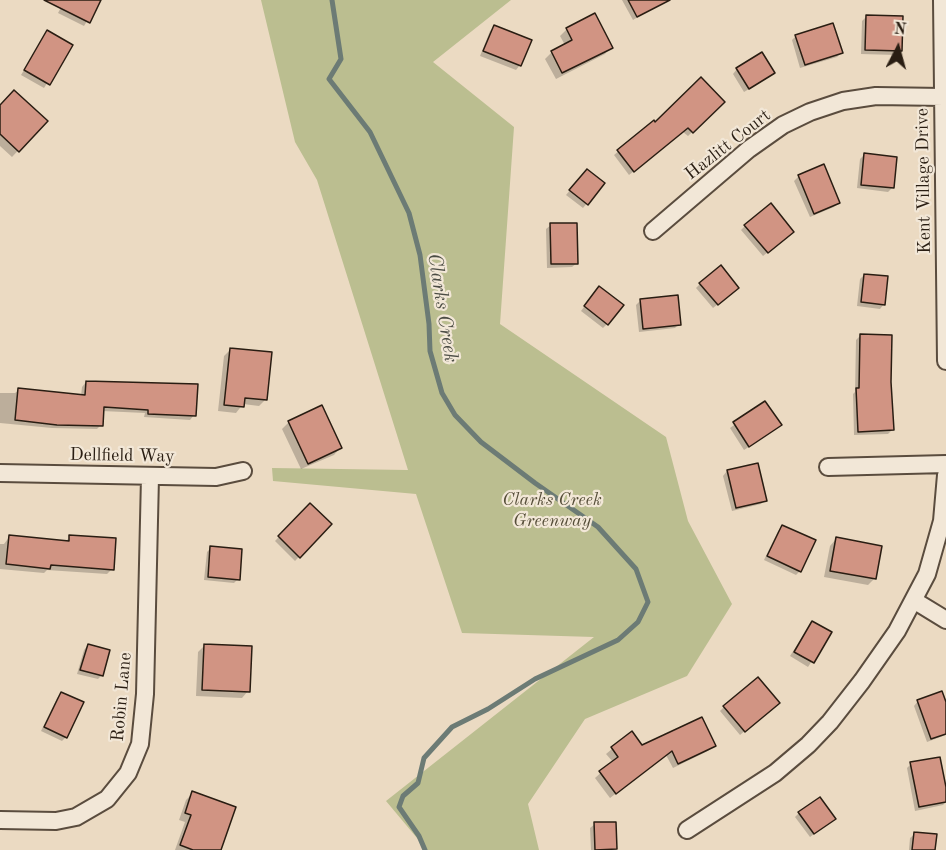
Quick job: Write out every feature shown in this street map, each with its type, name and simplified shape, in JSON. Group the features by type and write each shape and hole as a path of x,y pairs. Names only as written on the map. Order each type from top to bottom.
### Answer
{"street":[{"name":"Kent Village Drive","path":"942,0 946,361"},
{"name":"Hazlitt Court","path":"653,231 749,149 783,125 810,112 843,101 876,96 943,97"},
{"path":"828,467 946,464"},
{"name":"Dellfield Way","path":"0,473 216,477 243,471"},
{"path":"687,830 756,787 808,745 830,722 862,681 897,631 927,574 942,520 946,475"},
{"name":"Robin Lane","path":"0,820 56,821 76,817 107,799 128,773 140,744 145,694 150,477"},
{"path":"915,600 946,620"}],"green space":[{"name":"Clarks Creek Greenway","path":"261,0 511,0 433,62 514,127 500,324 666,437 688,521 732,604 687,676 585,719 528,804 539,850 427,850 386,801 594,637 462,633 416,494 273,481 272,468 408,470 317,180 295,142"}],"building":[{"path":"44,0 101,0 90,23"},
{"path":"628,0 670,0 637,17"},
{"path":"595,13 613,48 562,73 551,51 572,40 566,28"},
{"path":"866,15 903,16 902,51 865,50"},
{"path":"833,23 843,53 805,65 795,35"},
{"path":"494,25 532,40 521,66 483,51"},
{"path":"47,30 73,45 50,85 24,70"},
{"path":"762,52 775,73 749,89 736,68"},
{"path":"701,77 725,102 693,133 688,128 634,172 617,150 654,120 655,122"},
{"path":"14,90 48,121 19,152 0,134 0,105"},
{"path":"864,153 897,157 894,188 861,185"},
{"path":"824,164 840,203 814,214 798,175"},
{"path":"587,169 605,183 588,205 569,190"},
{"path":"771,203 794,232 768,253 744,225"},
{"path":"550,223 577,223 578,264 551,264"},
{"path":"721,265 739,288 718,305 699,283"},
{"path":"864,274 888,276 885,305 861,302"},
{"path":"599,286 624,305 608,325 584,306"},
{"path":"678,295 681,325 643,329 640,299"},
{"path":"860,334 892,335 891,382 894,430 858,432 856,388 859,388"},
{"path":"230,348 272,352 267,400 245,398 244,407 224,405"},
{"path":"86,381 198,384 196,416 148,414 148,410 104,407 103,426 57,425 15,420 18,388 85,395"},
{"path":"765,401 782,425 749,447 733,422"},
{"path":"322,405 342,448 308,464 288,421"},
{"path":"758,463 767,501 736,508 727,470"},
{"path":"310,503 332,524 300,558 278,536"},
{"path":"782,525 816,540 801,572 767,556"},
{"path":"9,535 69,541 69,535 116,538 114,570 51,565 50,569 6,564"},
{"path":"836,537 882,546 876,579 830,571"},
{"path":"210,546 242,549 240,580 208,577"},
{"path":"812,621 832,632 814,663 794,652"},
{"path":"88,644 110,650 103,676 80,670"},
{"path":"204,644 252,646 250,692 202,690"},
{"path":"758,677 780,703 745,732 723,706"},
{"path":"942,691 946,702 946,734 931,739 917,700"},
{"path":"61,692 84,702 67,738 44,727"},
{"path":"702,717 716,746 678,764 672,751 616,794 599,771 618,757 611,747 632,731 642,745"},
{"path":"940,757 946,787 946,802 919,807 910,762"},
{"path":"192,791 236,807 221,850 193,850 180,845 191,815 185,813"},
{"path":"820,797 836,819 814,834 798,812"},
{"path":"594,822 616,822 617,849 595,850"},
{"path":"914,832 937,834 935,850 912,850"}],"waterway":[{"name":"Clarks Creek","path":"332,0 341,59 329,79 370,132 409,213 420,255 429,324 430,351 442,393 455,415 481,442 598,527 636,569 648,602 638,622 618,640 535,679 488,709 452,727 424,758 418,783 403,796 399,807 419,836 425,850"}]}
